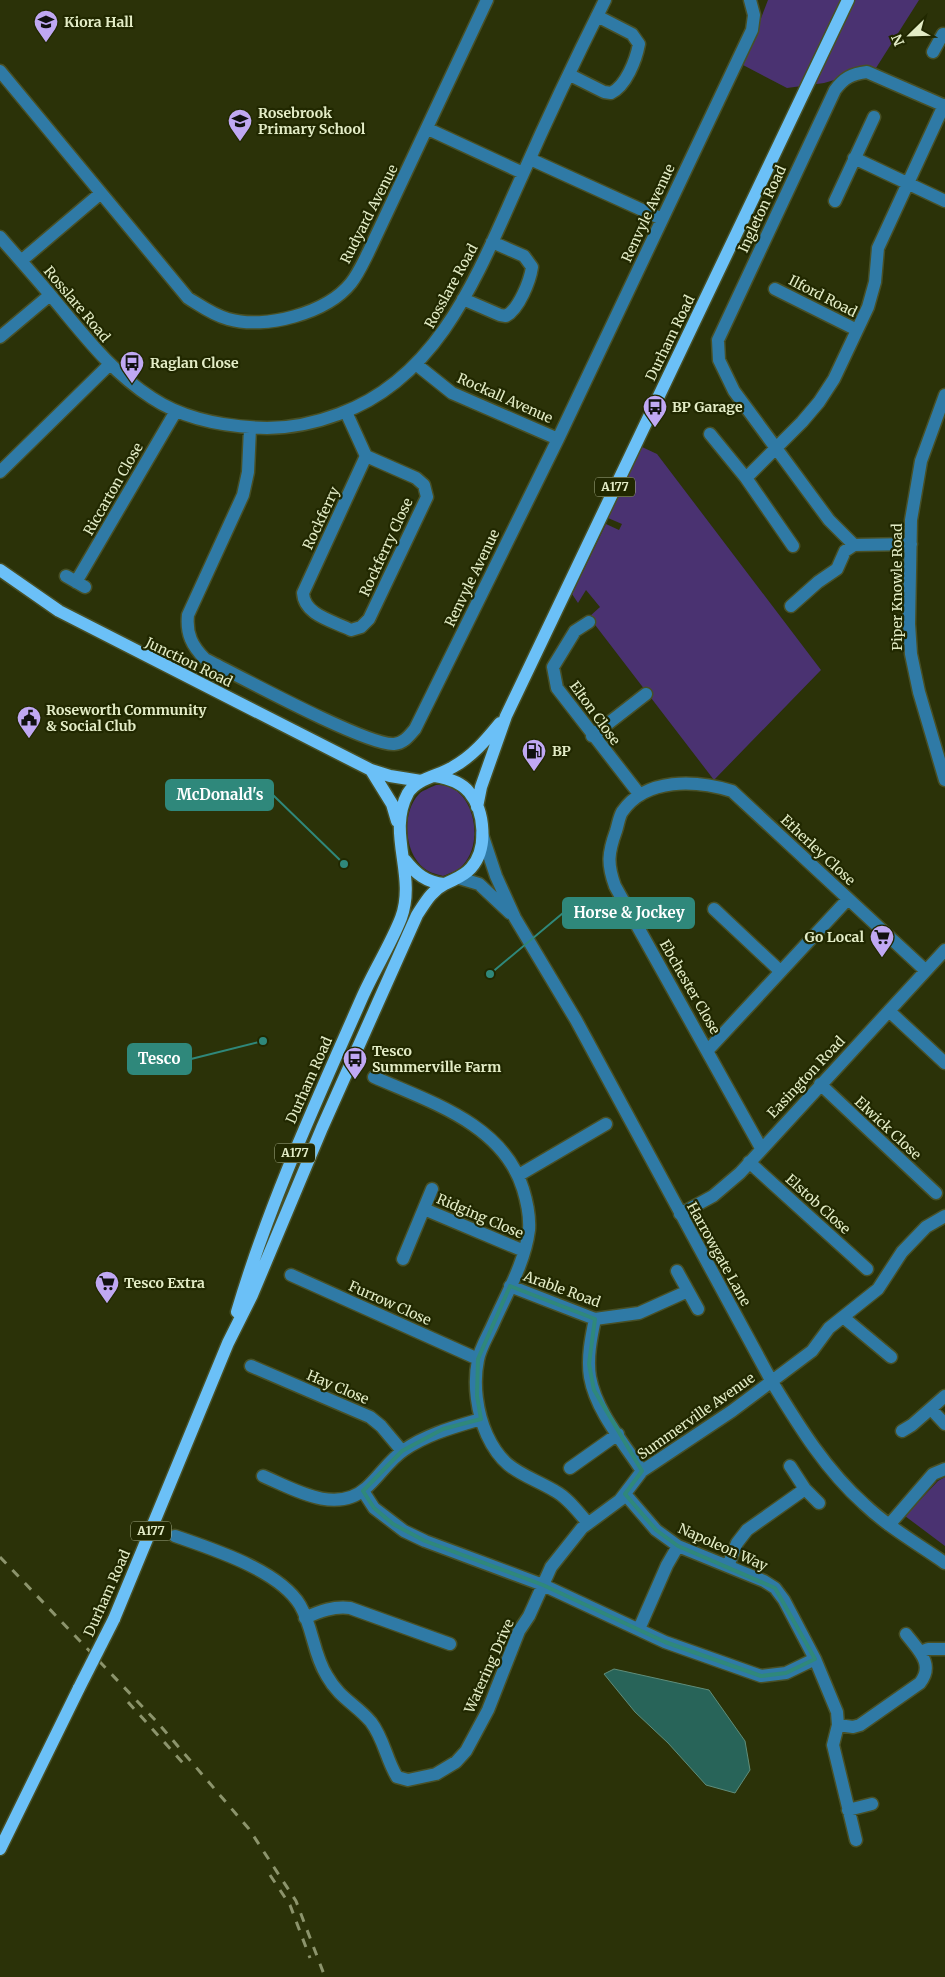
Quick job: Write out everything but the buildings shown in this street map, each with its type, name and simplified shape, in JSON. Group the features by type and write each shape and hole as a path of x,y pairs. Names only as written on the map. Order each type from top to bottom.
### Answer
{"main road":[{"name":"Durham Road","path":"477,807 481,786 506,716 848,0"},
{"name":"Junction Road","path":"0,570 59,611 371,770 390,776 422,781"},
{"name":"Durham Road","path":"228,1343 252,1262 307,1122 375,968 400,919 407,898 405,860 399,825 401,808 410,790 422,781 453,768 478,750 506,716"},
{"path":"371,770 392,804 399,825"},
{"name":"Durham Road","path":"0,1849 78,1688 114,1619 228,1343 252,1295 322,1128 417,915 430,895 444,884 459,878 471,868 480,853 482,834 477,807 469,792 451,779 435,776"},
{"path":"405,860 416,874 431,882 444,884"}],"street":[{"name":"Rudyard Avenue","path":"0,71 188,298 208,311 229,320 258,323 282,320 317,308 351,283 368,253 428,129 487,0"},
{"name":"Rosslare Road","path":"0,236 109,365 153,399 176,412 224,425 250,428 283,428 305,425 346,412 371,401 417,365 440,339 492,242 605,0"},
{"name":"Renvyle Avenue","path":"250,428 248,472 243,495 188,615 187,627 192,646 204,659 354,732 392,744 404,741 415,729 558,439 752,30 754,15 750,0"},
{"path":"570,75 604,92 611,93 622,85 637,52 638,44 632,34 597,16"},
{"name":"Ingleton Road","path":"854,545 829,520 734,391 719,360 718,340 835,90 843,79 854,73 867,72 944,106"},
{"name":"Ilford Road","path":"776,448 819,402 834,379 868,307 874,282 878,248 944,106"},
{"path":"835,201 874,117"},
{"path":"428,129 523,173"},
{"path":"854,158 945,201"},
{"path":"530,159 662,219"},
{"path":"21,262 101,193"},
{"path":"463,299 500,315 506,316 515,309 531,274 532,267 524,256 492,242"},
{"name":"Ilford Road","path":"775,289 857,330"},
{"path":"0,337 50,295"},
{"path":"0,472 109,365"},
{"name":"Rockall Avenue","path":"417,365 452,393 558,439"},
{"name":"Piper Knowle Road","path":"945,396 921,461 911,520 909,624 911,654 919,692 942,753 945,780"},
{"name":"Riccarton Close","path":"76,582 176,412"},
{"path":"346,412 366,456"},
{"path":"710,434 746,478 792,546"},
{"path":"746,478 776,448"},
{"name":"Rockferry Close","path":"304,592 304,602 310,610 351,630 360,627 369,620 427,497 424,484 416,478 366,456"},
{"name":"Rockferry","path":"304,592 366,456"},
{"path":"791,606 818,582 837,569 845,551 854,545 911,544"},
{"name":"Elton Close","path":"589,622 575,631 553,668 557,688 640,796"},
{"path":"592,736 646,694"},
{"name":"Ebchester Close","path":"676,782 640,796 622,813 610,847 609,869 615,886 761,1148"},
{"name":"Etherley Close","path":"676,782 714,786 732,791 926,970"},
{"name":"Harrowgate Lane","path":"482,834 496,876 515,918 576,1020 772,1382 807,1439 840,1480 889,1525 945,1563"},
{"name":"Harrowgate Lane","path":"459,878 479,884 494,896 515,918"},
{"path":"708,1050 780,970 848,899"},
{"path":"714,908 720,923 780,970"},
{"name":"Easington Road","path":"680,1214 713,1196 740,1173 945,950"},
{"path":"888,1011 945,1063"},
{"path":"374,1077 444,1108 472,1124 500,1147 519,1175 529,1218 524,1251 478,1359 477,1396 481,1419 498,1453 513,1469 555,1491 588,1522"},
{"name":"Elwick Close","path":"820,1084 936,1193"},
{"path":"519,1175 606,1124"},
{"name":"Elstob Close","path":"749,1162 867,1269"},
{"name":"Ridging Close","path":"403,1259 432,1189"},
{"name":"Ridging Close","path":"424,1209 524,1251"},
{"name":"Summerville Avenue","path":"542,1587 551,1567 567,1545 588,1522 625,1494 642,1471 772,1382 812,1352 829,1328 878,1289 902,1252 926,1227 945,1216"},
{"path":"677,1271 698,1309"},
{"name":"Furrow Close","path":"290,1275 478,1359"},
{"name":"Arable Road","path":"510,1286 595,1320 638,1313 688,1291"},
{"path":"843,1317 891,1357"},
{"path":"595,1320 590,1347 590,1376 600,1406 642,1471"},
{"name":"Hay Close","path":"251,1366 370,1417 381,1426 402,1451"},
{"path":"902,1431 945,1396"},
{"path":"931,1409 945,1424"},
{"path":"263,1476 306,1496 335,1500 363,1491 402,1451 443,1430 481,1419"},
{"path":"570,1468 618,1434"},
{"path":"790,1466 805,1489 819,1503"},
{"path":"889,1525 933,1474 945,1469"},
{"path":"728,1566 737,1543 747,1530 805,1489"},
{"path":"363,1491 374,1508 404,1531 542,1587 665,1642 761,1676 786,1672 815,1659"},
{"name":"Napoleon Way","path":"625,1494 656,1530 678,1546 764,1581 780,1594 815,1659 838,1712 838,1725 833,1745 856,1840"},
{"name":"Watering Drive","path":"175,1536 230,1555 273,1580 300,1604 320,1666 338,1694 370,1721 380,1735 397,1776 408,1780 436,1774 456,1762 466,1751 488,1710 518,1631 529,1616 542,1587"},
{"path":"639,1630 667,1565 678,1546"},
{"path":"305,1618 329,1609 350,1608 450,1644"},
{"path":"838,1725 853,1727 860,1725 920,1683 927,1675 927,1665 906,1634"},
{"path":"920,1652 928,1649 945,1649"},
{"path":"848,1810 872,1804"}],"highlighted area":[{"path":"510,1286 595,1319 589,1364 594,1390 642,1471 625,1494 656,1530 678,1546 775,1588 815,1659 786,1673 761,1676 665,1642 543,1585 425,1541 393,1524 374,1508 363,1491 402,1451 443,1429 481,1419 477,1396 478,1359"}],"shaded area":[{"path":"768,0 919,0 876,68 824,83 787,88 743,65"},
{"path":"642,447 657,454 821,670 714,780 589,617 600,607 586,590 578,603 572,594 606,524 619,530 622,524 608,518"},
{"path":"436,785 449,787 459,793 467,803 472,815 474,828 474,842 470,855 461,867 443,876 427,870 418,862 409,844 407,833 407,822 413,802 419,794"},
{"path":"945,1477 945,1546 905,1516 938,1481"}],"water":[{"path":"614,1669 709,1690 745,1741 750,1770 735,1793 706,1785 668,1743 635,1712 604,1674"}],"railway":[{"path":"0,1557 158,1723 249,1829 296,1901 325,1977"},
{"path":"128,1702 183,1763"},
{"path":"270,1875 290,1905 310,1958"}],"place":[{"name":"Kiora Hall","path":"46,43"},
{"name":"Rosebrook Primary School","path":"240,142"},
{"name":"Raglan Close","path":"132,384"},
{"name":"BP Garage","path":"655,428"},
{"name":"Roseworth Community & Social Club","path":"29,739"},
{"name":"BP","path":"534,772"},
{"name":"McDonald's","path":"344,864"},
{"name":"Go Local","path":"882,958"},
{"name":"Horse & Jockey","path":"490,974"},
{"name":"Tesco","path":"263,1041"},
{"name":"Tesco Summerville Farm","path":"355,1080"},
{"name":"Tesco Extra","path":"107,1304"}]}
